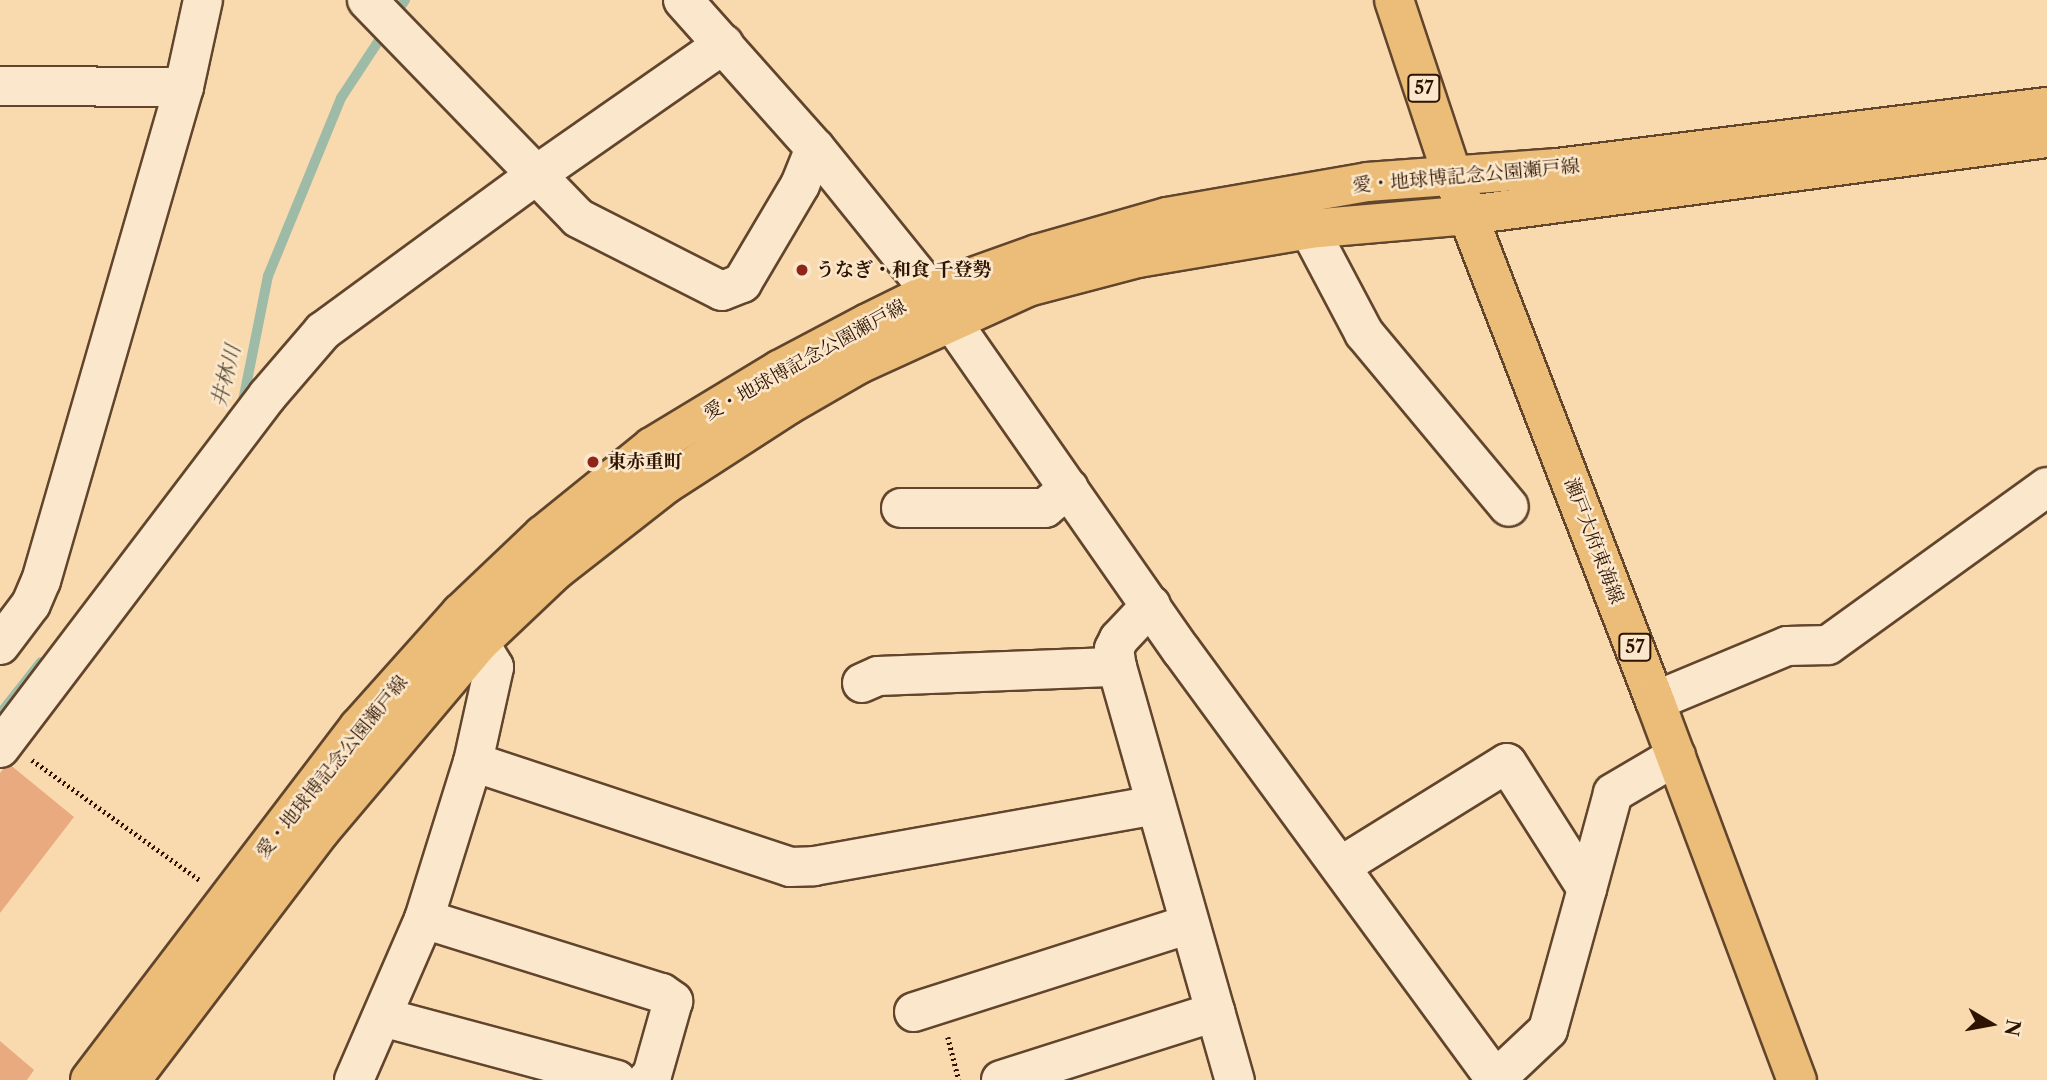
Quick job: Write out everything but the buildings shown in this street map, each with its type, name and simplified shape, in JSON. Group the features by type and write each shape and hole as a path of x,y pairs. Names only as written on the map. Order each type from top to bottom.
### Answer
{"main road":[{"name":"瀬戸大府東海線","path":"1394,0 1453,177 1655,701 1797,1080"},
{"name":"愛・地球博記念公園瀬戸線","path":"89,1080 359,727 470,628 556,570 666,484 788,405 859,364 941,306 1037,254 1167,217 1367,182 1557,168 2047,107"},
{"name":"愛・地球博記念公園瀬戸線","path":"941,306 1114,265 1309,229 1469,215 2047,138"},
{"name":"愛・地球博記念公園瀬戸線","path":"131,1080 470,628"}],"street":[{"path":"0,645 31,604 41,581 184,87 203,0"},
{"path":"367,0 578,218 722,291 743,283 800,185 815,148"},
{"path":"683,0 815,148 941,306 1181,650 1496,1080 1548,1030 1613,793 1676,757"},
{"path":"3,744 307,347 345,313 724,44"},
{"path":"0,86 184,87"},
{"path":"1309,229 1364,333 1509,508"},
{"path":"1655,701 1787,646 1828,645 2047,487"},
{"path":"901,508 1045,508 1069,488"},
{"path":"1151,606 1119,639 1114,649 1117,667 1235,1080"},
{"path":"354,1080 424,919 473,762 495,667 470,628"},
{"path":"862,683 878,676 1117,667"},
{"path":"473,762 790,867 814,866 1156,805"},
{"path":"1340,866 1507,763 1587,889"},
{"path":"424,919 662,993 673,1002 652,1075 647,1080"},
{"path":"927,1009 1189,924"},
{"path":"1001,1080 1215,1012"},
{"path":"382,1017 617,1080"}],"path":[{"path":"3,744 228,900"},
{"path":"927,1009 959,1080"}],"waterway":[{"name":"井林川","path":"395,15 405,0"},
{"name":"井林川","path":"242,406 268,276 341,98 385,31"},
{"name":"井林川","path":"0,714 41,662"}],"place":[{"name":"うなぎ・和食 千登勢","path":"802,270"},
{"name":"東赤重町","path":"593,462"}]}
